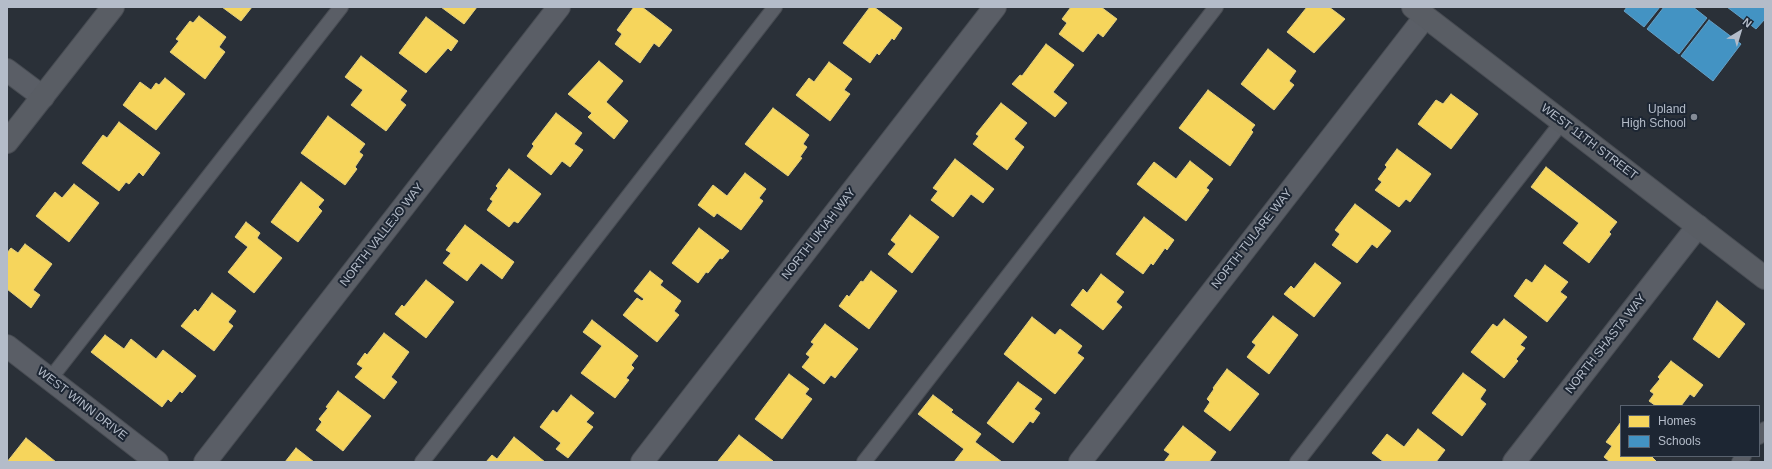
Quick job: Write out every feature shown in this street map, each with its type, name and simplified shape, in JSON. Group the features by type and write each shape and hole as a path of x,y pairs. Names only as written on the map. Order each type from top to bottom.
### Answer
{"street":[{"path":"7,142 113,7"},
{"name":"NORTH VALLEJO WAY","path":"205,462 559,7"},
{"name":"NORTH UKIAH WAY","path":"642,462 995,7"},
{"name":"WEST 11TH STREET","path":"1419,12 1765,278"},
{"name":"NORTH TULARE WAY","path":"1080,462 1419,12"},
{"path":"7,70 42,97"},
{"name":"NORTH SHASTA WAY","path":"1514,462 1698,226"},
{"name":"WEST WINN DRIVE","path":"7,346 157,462"}],"lane":[{"path":"50,379 341,7"},
{"path":"422,462 776,7"},
{"path":"864,462 1216,7"},
{"path":"1297,462 1562,122"}],"building: Homes":[{"path":"222,7 252,7 241,21"},
{"path":"441,7 477,7 464,24"},
{"path":"634,7 642,7 672,30 659,47 654,43 640,63 615,44 622,34 617,30"},
{"path":"870,7 874,7 902,28 894,40 892,38 879,55 877,53 870,63 843,43"},
{"path":"1071,7 1101,7 1117,19 1103,37 1098,33 1083,52 1059,34 1067,23 1062,19"},
{"path":"1307,7 1329,7 1345,19 1314,53 1287,32"},
{"path":"199,16 226,37 219,47 225,52 205,79 170,52 179,41 176,39 190,21 193,23"},
{"path":"426,17 458,41 451,51 448,48 426,73 399,53"},
{"path":"1046,44 1074,65 1053,92 1067,103 1055,117 1012,84 1020,75 1022,76"},
{"path":"1268,49 1296,71 1289,81 1294,85 1274,110 1241,84"},
{"path":"361,56 407,91 400,100 406,105 386,131 351,105 363,90 345,77"},
{"path":"599,61 623,81 606,102 628,121 614,139 588,117 592,113 568,94"},
{"path":"829,62 852,79 844,90 850,94 830,121 796,95 809,78 814,82"},
{"path":"165,78 185,94 156,130 123,105 140,82 151,90 156,83 159,85"},
{"path":"1208,90 1255,125 1251,130 1253,132 1230,166 1179,128"},
{"path":"1451,94 1478,114 1451,149 1418,124 1436,100 1443,104"},
{"path":"1001,103 1027,123 1014,139 1024,147 1007,170 973,144 979,136 976,134"},
{"path":"773,108 809,135 803,144 807,147 800,157 802,158 788,176 745,144"},
{"path":"556,113 582,133 574,144 583,150 570,167 562,161 551,175 527,156 534,146 532,144"},
{"path":"328,116 365,144 359,152 363,155 355,167 357,169 345,185 301,153"},
{"path":"119,122 160,153 143,176 139,172 129,184 126,182 119,191 82,163 103,135 107,138"},
{"path":"1397,149 1431,174 1410,202 1406,199 1399,207 1375,190 1382,182 1378,179 1387,167 1385,165"},
{"path":"955,159 994,189 983,203 971,194 953,217 931,200 938,191 933,188"},
{"path":"1190,161 1213,179 1206,188 1209,190 1186,221 1137,184 1154,162 1176,179"},
{"path":"1546,167 1617,222 1609,232 1611,234 1589,263 1563,243 1579,223 1531,187"},
{"path":"509,169 541,194 518,223 514,221 509,227 487,210 493,201 490,199 498,188 496,186"},
{"path":"745,173 766,189 759,198 763,201 741,230 717,213 714,217 698,205 713,185 727,196"},
{"path":"301,182 324,200 318,207 322,211 298,242 271,222"},
{"path":"74,184 99,203 69,242 36,216 55,192 62,198"},
{"path":"1355,204 1391,231 1377,248 1372,244 1357,263 1332,245 1340,234 1335,230"},
{"path":"910,215 939,237 912,273 888,254 896,244 891,240"},
{"path":"1144,217 1174,240 1167,250 1165,248 1153,265 1151,263 1143,274 1116,254"},
{"path":"246,222 260,233 257,238 282,258 254,293 228,272 248,247 235,237"},
{"path":"465,225 514,262 502,279 481,263 467,281 443,263 451,253 446,250"},
{"path":"699,228 729,251 722,259 720,258 708,273 706,272 698,283 672,263"},
{"path":"25,244 52,264 33,290 40,295 31,308 7,289 7,253 11,248 18,253"},
{"path":"1315,263 1341,283 1314,317 1284,294 1291,286 1294,289"},
{"path":"1545,265 1568,282 1560,292 1567,297 1547,322 1514,296 1526,279 1532,283"},
{"path":"650,271 663,281 660,285 681,301 674,311 679,315 657,342 623,315 637,298 642,301 644,299 634,291"},
{"path":"871,271 897,291 869,329 839,306 847,295 849,297 861,281 863,282"},
{"path":"1101,274 1124,292 1116,302 1122,307 1103,330 1071,305 1083,289 1087,293"},
{"path":"426,280 454,302 426,338 395,314 402,305 404,307"},
{"path":"212,293 236,311 228,322 233,326 214,351 181,326 195,309 198,312"},
{"path":"1717,301 1745,324 1719,358 1693,339"},
{"path":"1273,316 1298,335 1269,374 1247,357 1256,345 1252,342"},
{"path":"1032,317 1055,335 1060,329 1082,346 1077,353 1084,358 1055,394 1004,354"},
{"path":"1504,319 1527,337 1520,345 1525,348 1516,359 1518,361 1504,378 1471,352 1493,324 1497,327"},
{"path":"592,320 638,356 631,365 634,368 626,378 629,380 615,398 581,373 602,346 583,332"},
{"path":"825,324 858,349 835,378 831,375 824,384 802,367 810,357 806,354 814,344 811,342"},
{"path":"384,333 409,352 391,377 397,382 384,399 355,377 363,368 357,364 365,353 367,355"},
{"path":"105,335 124,349 131,339 156,359 163,350 196,376 182,393 180,391 171,402 168,399 162,407 91,352"},
{"path":"1671,361 1703,385 1694,397 1690,394 1682,405 1655,405 1649,401 1654,394 1650,391 1660,379 1658,377"},
{"path":"1227,369 1259,394 1230,431 1204,411 1210,402 1207,399 1214,389 1213,388"},
{"path":"1463,373 1486,390 1480,399 1486,404 1462,436 1432,413"},
{"path":"789,374 809,389 805,394 812,399 782,439 755,419"},
{"path":"1018,382 1042,399 1034,409 1040,413 1033,423 1030,421 1013,443 987,423"},
{"path":"338,391 371,416 343,451 316,430 322,422 319,419 328,408 326,407"},
{"path":"571,395 594,413 586,422 593,427 568,458 556,449 561,443 540,427 553,410 557,413"},
{"path":"933,395 953,410 951,412 981,434 975,442 1002,462 954,462 964,449 918,414"},
{"path":"1620,423 1620,457 1652,457 1657,462 1610,462 1604,457 1612,446 1606,442"},
{"path":"1183,426 1216,452 1209,462 1164,462 1170,454 1164,450"},
{"path":"1418,429 1445,450 1436,462 1384,462 1372,453 1387,434 1404,447"},
{"path":"739,435 773,461 773,462 718,461"},
{"path":"514,437 545,462 486,462 492,455 497,459"},
{"path":"26,438 56,462 7,462"},
{"path":"296,448 314,462 285,462"}],"building: Schools":[{"path":"1627,7 1660,7 1644,27 1624,11"},
{"path":"1664,7 1693,7 1707,18 1679,54 1647,29"},
{"path":"1727,7 1765,7 1765,19 1756,29"},
{"path":"1709,20 1741,44 1713,81 1681,56"}],"place":[{"name":"Upland High School","path":"1694,117"}]}
